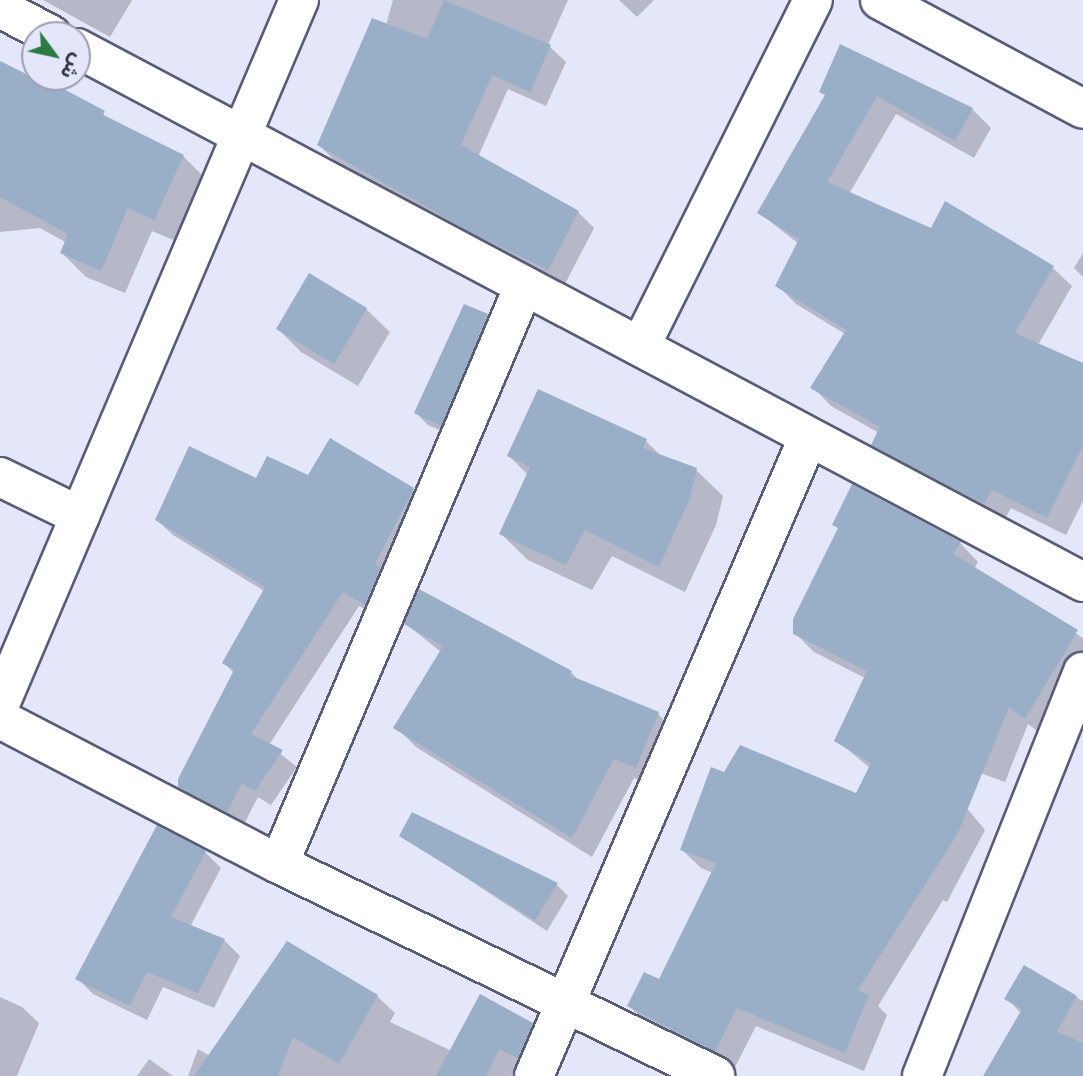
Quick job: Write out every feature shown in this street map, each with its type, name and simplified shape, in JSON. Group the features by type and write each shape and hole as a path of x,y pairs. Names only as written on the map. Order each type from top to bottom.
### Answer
{"street":[{"path":"0,704 299,0"},
{"path":"641,345 813,0"},
{"path":"880,0 1083,109"},
{"path":"0,8 25,21"},
{"path":"91,55 242,134 523,288 641,345 808,438 1083,582"},
{"path":"279,864 523,288"},
{"path":"534,1076 808,438"},
{"path":"0,477 80,516"},
{"path":"922,1076 1083,672"},
{"path":"0,719 279,864 715,1076"}],"building":[{"path":"444,0 551,45 530,92 492,75 461,145 579,211 548,270 474,234 317,145 372,18 427,39"},
{"path":"840,44 973,108 955,141 877,96 827,182 931,228 945,201 1054,266 1015,333 1083,363 1083,446 1047,518 992,490 984,504 871,445 880,427 810,388 846,330 775,286 799,239 757,213 825,95 819,92"},
{"path":"0,61 21,72 21,91 68,91 105,111 103,115 184,155 154,220 128,208 101,271 60,253 68,234 0,197"},
{"path":"309,273 367,308 334,364 276,329"},
{"path":"464,304 488,314 441,426 414,413"},
{"path":"538,389 647,439 643,448 697,468 690,498 659,567 585,530 566,565 499,534 530,467 507,456"},
{"path":"330,438 414,488 375,564 381,568 365,605 343,592 251,734 283,750 255,791 242,783 227,812 178,787 178,779 234,670 222,663 265,587 155,520 189,446 256,478 267,456 308,475"},
{"path":"852,484 961,542 953,554 1078,630 1025,719 1009,707 958,833 858,990 869,995 845,1053 737,1008 715,1052 627,1006 644,972 659,979 716,863 680,850 711,767 724,772 740,745 856,793 871,763 834,741 867,671 793,634 793,619 838,528 832,525"},
{"path":"419,589 572,671 569,675 659,712 636,768 614,759 572,838 393,728 443,646 404,624"},
{"path":"412,812 558,883 535,920 399,836"},
{"path":"157,825 206,851 171,917 225,939 198,993 147,972 130,1006 75,979"},
{"path":"287,941 378,995 339,1064 293,1037 278,1076 194,1076"},
{"path":"1024,965 1077,996 1057,1032 1083,1043 1083,1076 983,1076 1022,1009 1004,999"},
{"path":"480,994 533,1023 518,1058 499,1049 486,1076 436,1076"}]}
